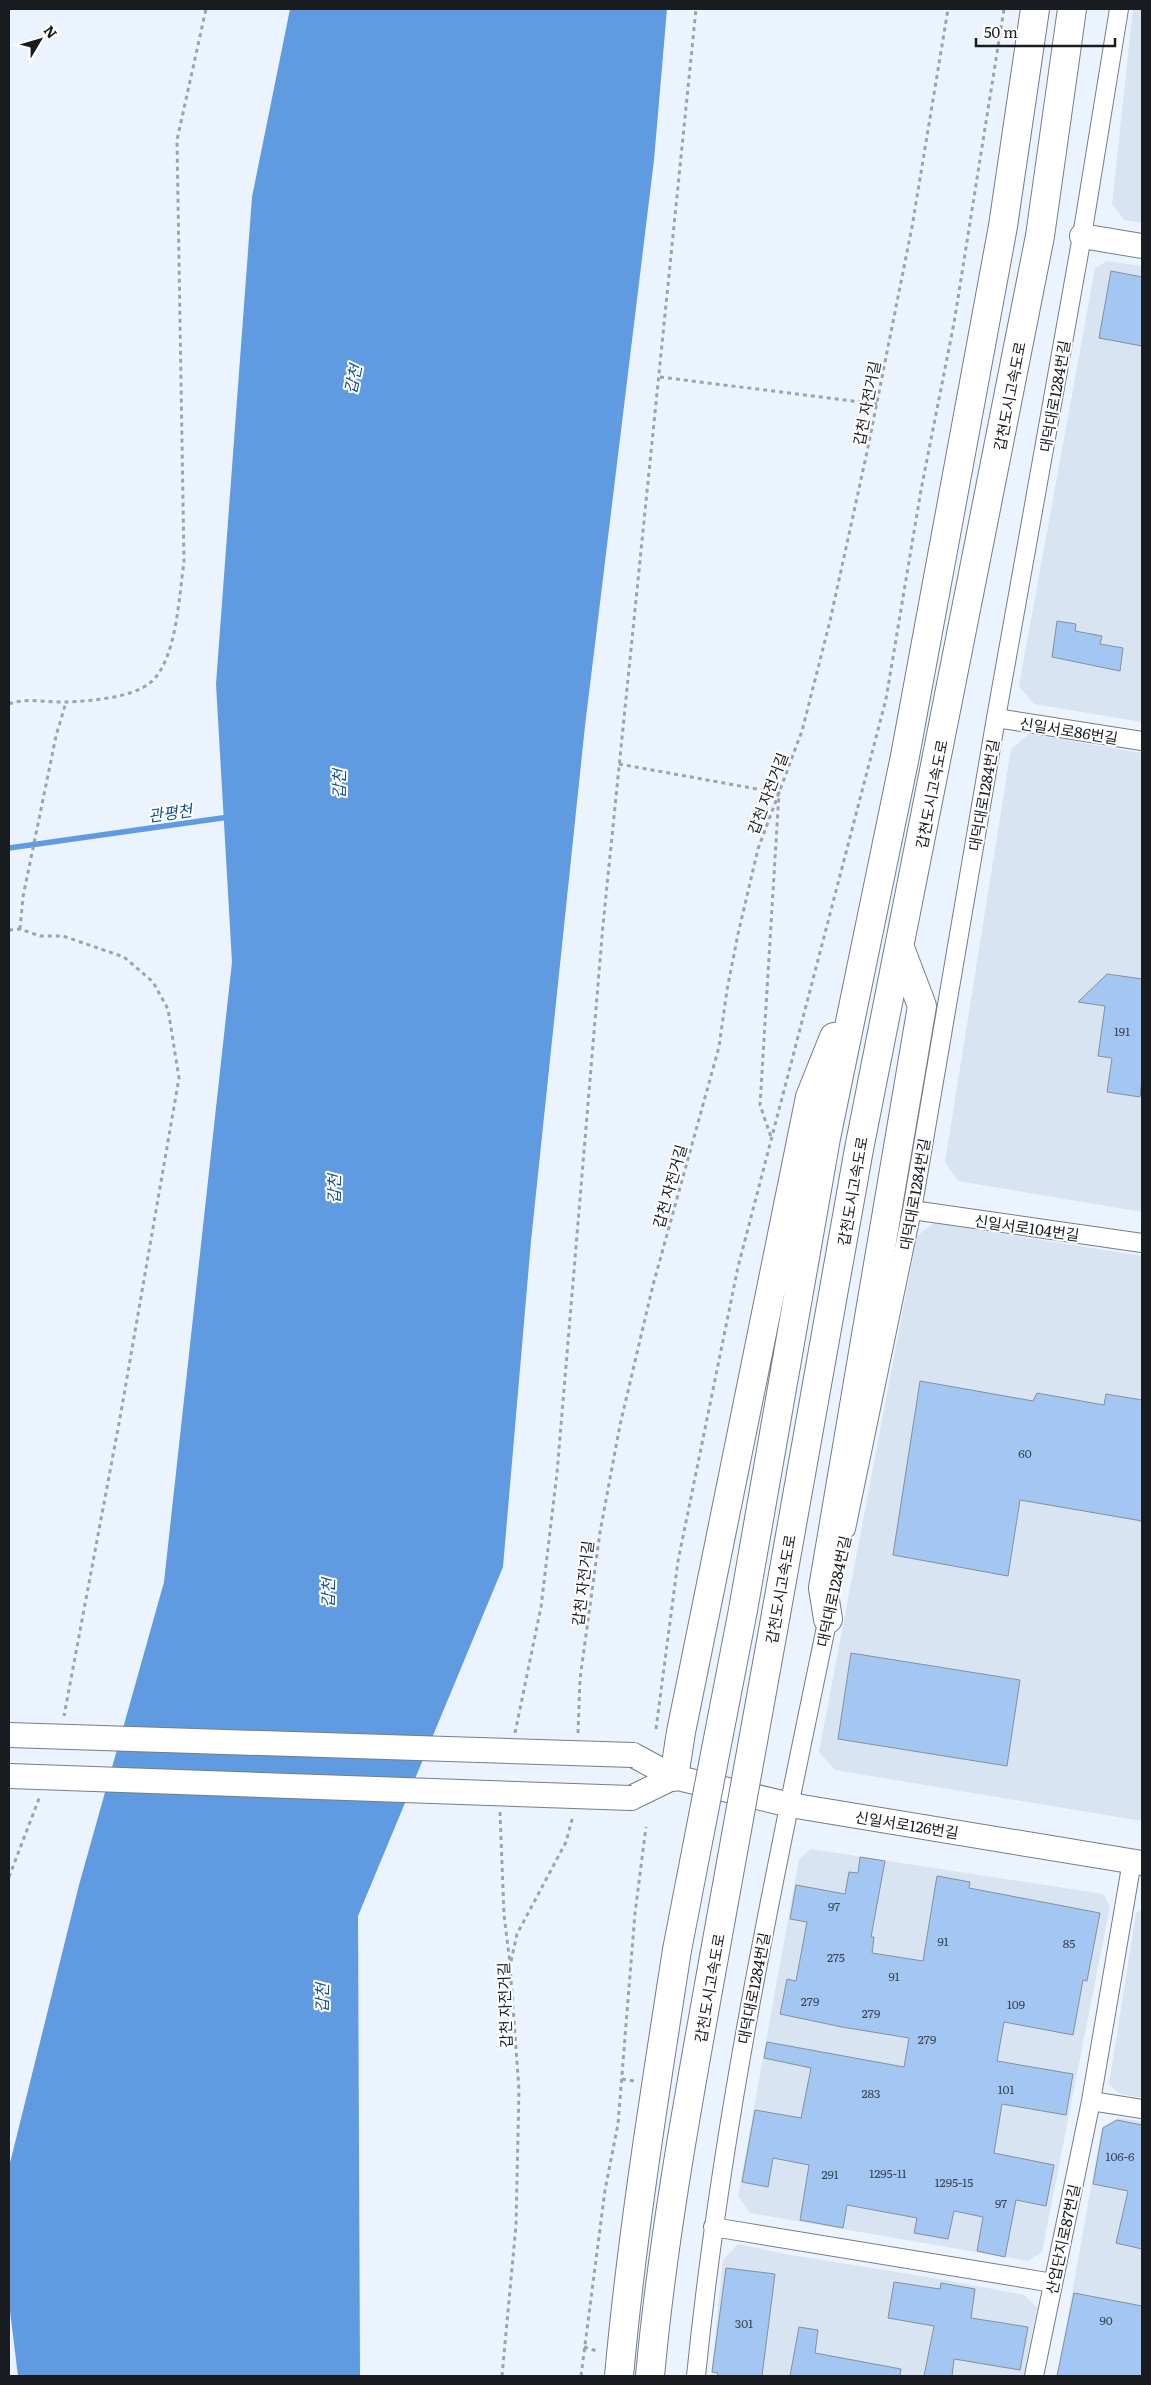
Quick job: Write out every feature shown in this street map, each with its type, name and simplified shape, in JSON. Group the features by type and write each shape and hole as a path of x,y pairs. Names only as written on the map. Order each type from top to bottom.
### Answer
{"highway":[{"path":"619,2376 625,2314 649,2132 677,1950 743,1610 826,1138 907,746 1002,236 1035,9"},
{"name":"갑천도시고속도로","path":"650,2376 655,2320 684,2125 859,1149 1040,236 1072,9"},
{"path":"828,1619 823,1588 922,1006 900,948"},
{"path":"674,1777 681,1732 810,1097 860,971"}],"street":[{"name":"대덕대로1284번길","path":"696,2376 713,2227 743,2035 912,1210 996,718 1082,236 1119,9"},
{"path":"1082,236 1142,246"},
{"name":"신일서로86번길","path":"996,718 1142,742"},
{"name":"신일서로104번길","path":"912,1210 1142,1244"},
{"name":"신일서로126번길","path":"9,1735 633,1755 674,1777 790,1804 1137,1862"},
{"path":"9,1776 631,1798 674,1777"},
{"name":"산업단지로87번길","path":"1034,2376 1091,2101 1137,1862"},
{"path":"1091,2101 1142,2109"},
{"path":"713,2227 1053,2283"}],"path":[{"path":"9,704 26,700 66,702 128,694 151,682 165,664 174,629 184,562 177,140 206,9"},
{"path":"514,1738 541,1607 557,1473 619,764 660,377 696,9"},
{"name":"갑천 자전거길","path":"577,1743 580,1679 600,1532 620,1425 653,1284 719,1047 734,952 758,849 802,731 830,621 877,404 912,227 948,9"},
{"path":"656,1734 674,1584 738,1267 886,699 921,490 954,323 1004,9"},
{"path":"660,377 877,404"},
{"path":"20,929 23,897 56,736 66,702"},
{"path":"619,764 779,792 760,1105 772,1138"},
{"path":"9,930 20,929 40,936 63,936 124,957 153,982 168,1009 178,1078 120,1418 64,1718"},
{"path":"9,1877 43,1789"},
{"path":"502,1806 500,1815 504,1915 510,1966"},
{"name":"갑천 자전거길","path":"502,2376 516,2225 518,2110 510,1966 517,1934 566,1842 574,1815"},
{"path":"581,2376 605,2190 618,2124 635,1913 646,1827"},
{"path":"622,2079 635,2081"},
{"path":"584,2347 597,2351"}],"shaded area":[{"path":"1133,9 1142,9 1142,223 1124,220 1112,204"},
{"path":"1107,261 1142,266 1142,722 1034,704 1019,686 1095,268"},
{"path":"1029,734 1142,753 1142,1212 958,1181 945,1162 1011,749"},
{"path":"934,1223 1142,1256 1142,1821 835,1770 819,1752 917,1236"},
{"path":"811,1849 1103,1894 1110,1906 1042,2252 1028,2261 750,2213 738,2196 799,1859"},
{"path":"1142,1909 1142,2098 1120,2094 1109,2084 1136,1913"},
{"path":"1118,2118 1142,2121 1142,2376 1057,2376 1102,2127"},
{"path":"738,2244 785,2254 940,2279 1024,2295 1037,2307 1024,2376 711,2376 723,2260"}],"water":[{"name":"갑천","path":"290,9 667,9 654,160 585,726 531,1241 503,1567 358,1916 360,2376 18,2376 9,2303 9,2167 79,1885 164,1582 232,962 216,684 252,197"}],"building":[{"path":"1111,271 1142,277 1142,346 1099,338"},
{"path":"1057,621 1076,624 1075,631 1102,636 1100,644 1123,648 1120,671 1052,657"},
{"path":"1107,974 1142,979 1142,1078 1140,1097 1107,1092 1112,1058 1098,1056 1105,1006 1078,1002"},
{"path":"920,1381 1033,1401 1037,1393 1104,1405 1106,1394 1142,1400 1142,1521 1020,1500 1008,1576 893,1555"},
{"path":"851,1653 1020,1680 1007,1766 838,1739"},
{"path":"860,1857 885,1861 871,1937 874,1937 872,1953 923,1961 937,1876 970,1882 969,1888 1100,1913 1087,1981 1083,1980 1073,2035 1004,2022 997,2061 1073,2074 1066,2115 1002,2104 994,2153 1054,2165 1046,2206 1016,2200 1005,2257 977,2251 983,2217 954,2211 948,2239 914,2233 917,2218 847,2205 843,2228 800,2220 809,2165 773,2158 768,2187 742,2182 755,2110 801,2118 811,2068 764,2058 767,2042 904,2067 909,2038 780,2014 787,1979 796,1981 807,1922 790,1919 796,1885 845,1894 849,1872 858,1873"},
{"path":"1117,2120 1142,2125 1142,2249 1116,2243 1128,2191 1093,2184 1103,2128"},
{"path":"726,2268 775,2274 762,2376 717,2376 718,2373 712,2372"},
{"path":"894,2282 940,2289 941,2283 975,2289 971,2318 1028,2327 1020,2370 954,2359 952,2376 924,2376 934,2326 888,2318"},
{"path":"1074,2293 1142,2306 1142,2376 1057,2376"},
{"path":"799,2327 818,2330 815,2353 901,2369 900,2376 790,2376"}],"waterway":[{"name":"관평천","path":"9,848 229,817"}]}
